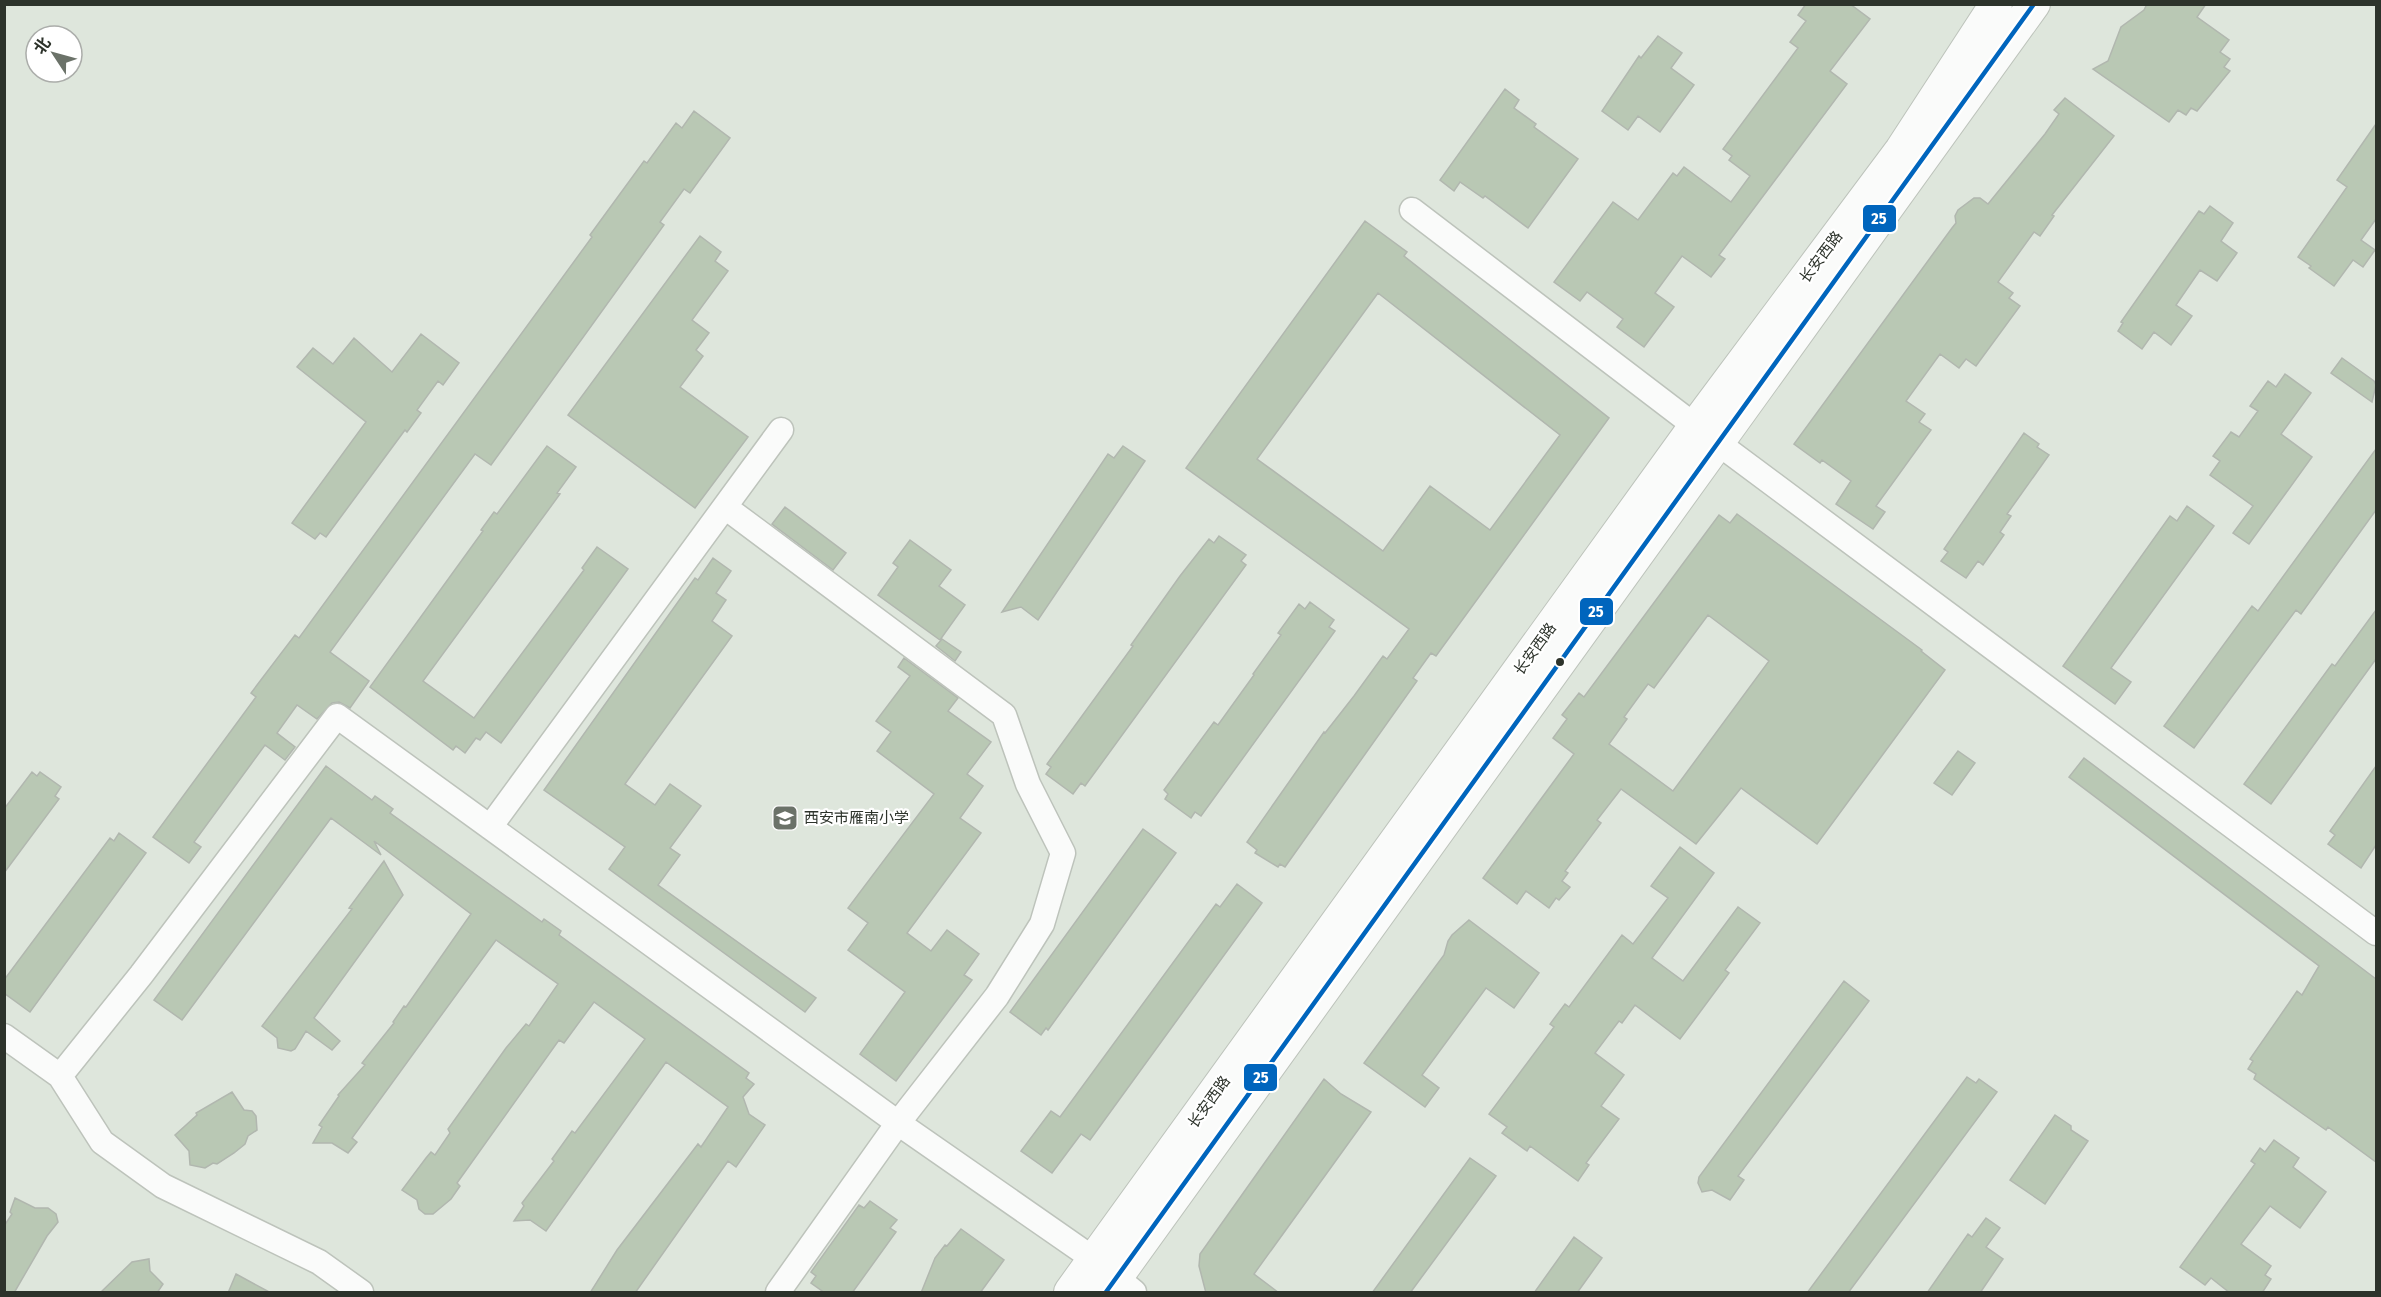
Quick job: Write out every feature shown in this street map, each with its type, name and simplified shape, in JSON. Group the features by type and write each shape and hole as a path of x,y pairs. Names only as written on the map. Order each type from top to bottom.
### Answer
{"main road":[{"name":"长安西路","path":"1070,1293 1112,1281 1706,435 1901,150 1996,4"},
{"name":"长安西路","path":"1706,435 2034,4"}],"street":[{"path":"1412,210 1706,435 2376,933"},
{"path":"490,827 781,430"},
{"path":"725,507 1004,715 1029,784 1063,854 1042,924 997,996 898,1123 778,1293"},
{"path":"60,1076 141,975 337,716 1112,1281"},
{"path":"4,1036 60,1076 102,1142 163,1186 319,1262 361,1293"}],"building":[{"path":"1806,4 1850,4 1870,19 1830,71 1847,84 1719,255 1725,259 1711,277 1682,256 1655,293 1674,307 1644,347 1617,327 1623,319 1587,292 1580,301 1554,282 1613,202 1638,220 1673,173 1677,176 1684,167 1731,202 1750,176 1729,160 1732,156 1723,149 1798,48 1790,42 1806,21 1798,15"},
{"path":"2147,4 2206,4 2197,17 2229,40 2220,52 2230,59 2224,67 2230,71 2197,111 2191,108 2186,115 2178,110 2169,122 2093,69 2108,61 2121,27 2144,10"},
{"path":"1658,36 1682,53 1671,68 1694,85 1660,132 1638,116 1628,130 1602,111 1639,56 1641,58"},
{"path":"1505,89 1519,100 1514,108 1536,124 1534,127 1578,159 1528,228 1485,196 1483,198 1460,182 1454,191 1440,180"},
{"path":"2065,98 2114,136 2052,215 2054,216 2040,236 2034,232 1998,282 2013,293 2009,298 2020,306 1976,366 1966,359 1959,368 1940,354 1906,401 1925,414 1919,422 1931,430 1876,506 1885,512 1873,529 1836,504 1851,481 1822,460 1820,463 1794,444 1956,223 1955,216 1958,210 1974,198 1980,198 1988,204 2045,134 2059,114 2054,110"},
{"path":"694,111 730,138 690,193 684,189 660,222 664,225 491,465 475,454 330,652 369,681 350,708 339,702 332,703 317,719 297,705 277,733 295,747 285,760 265,745 194,842 201,847 189,863 153,837 256,697 251,693 295,635 299,638 592,237 590,235 644,161 647,163 676,123 682,128"},
{"path":"2376,124 2376,219 2361,240 2375,250 2363,267 2353,260 2334,286 2298,257 2347,187 2337,180"},
{"path":"2210,206 2233,223 2221,241 2237,253 2217,281 2200,270 2176,305 2192,316 2171,345 2154,332 2142,349 2118,331 2123,323 2121,322 2199,211 2204,214"},
{"path":"1365,221 1407,252 1404,256 1609,418 1436,656 1431,653 1413,678 1417,681 1285,867 1280,864 1278,867 1255,853 1257,850 1247,842 1324,732 1383,656 1387,659 1409,629 1186,468","holes":["1378,293 1560,435 1490,530 1430,486 1383,551 1257,459"]},
{"path":"700,236 721,252 715,261 728,271 692,320 709,333 696,350 703,356 680,387 748,437 695,508 568,415"},
{"path":"421,334 459,363 443,385 438,381 417,410 421,413 407,432 405,430 326,537 320,533 315,539 292,523 366,422 297,367 313,348 333,364 354,338 392,372"},
{"path":"2342,358 2374,381 2376,385 2372,402 2331,373"},
{"path":"2285,374 2311,393 2281,434 2312,457 2249,544 2233,533 2253,506 2210,475 2220,461 2213,456 2231,432 2239,437 2258,411 2250,406 2268,381 2276,387"},
{"path":"2024,433 2039,444 2037,447 2049,455 2007,514 2011,516 2000,532 2004,535 1983,565 1978,561 1966,578 1941,561 1948,552 1944,549"},
{"path":"547,446 576,467 557,493 560,494 423,681 474,718 584,570 582,568 597,547 628,569 501,743 486,732 480,740 476,738 465,753 456,746 453,750 370,687 483,531 481,530 494,512 497,514"},
{"path":"1123,446 1145,461 1038,620 1021,607 1002,612 1108,454 1114,458"},
{"path":"2376,449 2376,510 2301,614 2296,610 2194,748 2164,726 2252,606 2258,611"},
{"path":"2187,506 2214,526 2111,668 2131,682 2115,704 2063,666 2170,516 2177,521"},
{"path":"785,507 846,553 833,570 772,524"},
{"path":"1737,514 1922,650 1945,670 1817,844 1741,788 1696,844 1621,789 1597,820 1601,823 1565,871 1568,873 1562,881 1570,887 1559,900 1556,898 1549,908 1526,891 1517,904 1483,878 1574,754 1553,738 1567,719 1562,715 1579,693 1584,697 1719,515 1730,523","holes":["1708,615 1769,661 1673,791 1609,744 1627,719 1624,717 1648,684 1654,688"]},
{"path":"1219,536 1246,555 1241,561 1246,565 1085,786 1081,783 1073,794 1046,774 1051,767 1047,764 1133,646 1131,645 1180,576 1209,539 1214,543"},
{"path":"910,540 951,570 939,586 965,605 940,640 878,595 898,567 893,563"},
{"path":"713,558 731,571 716,593 726,600 712,621 732,636 625,784 655,805 670,784 701,806 670,848 680,855 658,885 816,998 805,1012 609,869 625,847 544,790 695,578 698,580"},
{"path":"1310,602 1334,620 1329,627 1335,631 1201,816 1195,812 1191,818 1165,799 1168,794 1164,790 1214,722 1218,725 1281,635 1278,633 1299,604 1305,609"},
{"path":"2376,610 2376,659 2271,804 2244,784 2332,664 2335,666"},
{"path":"942,639 961,652 955,661 936,646"},
{"path":"904,658 958,698 948,711 991,742 967,774 983,786 960,818 981,833 907,933 931,951 947,930 979,954 964,975 972,980 896,1081 860,1054 905,992 848,950 868,923 848,908 934,794 877,751 891,732 876,721 910,676 898,667"},
{"path":"1958,751 1975,763 1952,795 1934,783"},
{"path":"2084,758 2376,979 2376,1162 2328,1127 2326,1130 2254,1079 2256,1074 2248,1069 2253,1061 2250,1059 2297,991 2302,995 2319,966 2069,777"},
{"path":"326,766 372,800 375,796 393,809 390,813 542,922 544,919 561,931 559,935 749,1073 746,1078 754,1084 743,1097 749,1114 765,1125 736,1167 728,1161 635,1293 590,1293 617,1250 698,1144 701,1147 728,1107 666,1062 546,1231 530,1220 514,1221 524,1206 522,1203 554,1161 552,1159 572,1131 575,1133 645,1039 594,1002 564,1043 559,1040 457,1183 460,1186 451,1199 433,1214 425,1214 419,1209 417,1200 402,1190 431,1152 435,1155 450,1133 448,1129 506,1048 526,1024 529,1026 558,984 496,940 352,1138 357,1142 348,1153 332,1143 313,1143 322,1127 319,1125 338,1095 365,1065 362,1063 394,1023 404,1006 406,1007 471,914 374,841 381,855 331,818 182,1020 154,1000"},
{"path":"2376,766 2376,845 2361,868 2328,844 2335,835 2330,831"},
{"path":"32,772 37,776 40,772 61,787 55,796 59,799 4,873 4,809"},
{"path":"1143,829 1176,853 1048,1030 1046,1028 1041,1035 1010,1012"},
{"path":"119,833 146,853 30,1012 4,993 4,980 110,838 114,841"},
{"path":"1680,847 1714,873 1652,958 1683,981 1738,907 1760,923 1725,970 1729,973 1680,1039 1635,1005 1622,1023 1619,1021 1595,1053 1624,1075 1601,1106 1619,1119 1586,1163 1589,1165 1578,1181 1530,1146 1527,1151 1502,1133 1507,1127 1489,1114 1554,1027 1550,1024 1565,1004 1569,1007 1622,935 1633,944 1668,898 1651,886"},
{"path":"384,861 403,895 314,1018 340,1041 332,1050 306,1031 295,1049 291,1051 278,1048 277,1038 262,1026 352,909 349,908"},
{"path":"1237,884 1262,903 1090,1140 1081,1134 1052,1173 1021,1151 1051,1111 1060,1117 1216,904 1220,907"},
{"path":"1469,920 1539,973 1514,1008 1486,988 1422,1075 1439,1088 1425,1107 1364,1063 1444,955 1452,935"},
{"path":"1844,981 1869,1001 1738,1176 1744,1180 1730,1200 1712,1190 1702,1192 1698,1183 1699,1177"},
{"path":"1967,1077 1976,1083 1979,1079 1997,1092 1848,1293 1807,1293"},
{"path":"1324,1079 1341,1094 1371,1112 1254,1274 1279,1293 1206,1293 1199,1266 1200,1254"},
{"path":"232,1092 244,1110 252,1111 256,1116 257,1130 248,1136 245,1144 217,1164 213,1163 205,1168 190,1165 189,1151 175,1135 197,1115 196,1113"},
{"path":"2055,1115 2071,1126 2071,1130 2088,1141 2045,1204 2010,1180"},
{"path":"2274,1140 2299,1158 2293,1167 2326,1192 2300,1228 2270,1206 2241,1244 2271,1266 2265,1275 2271,1279 2262,1293 2230,1293 2211,1278 2205,1285 2180,1267 2255,1164 2251,1161 2260,1148 2265,1152"},
{"path":"1470,1158 1496,1176 1410,1293 1372,1293"},
{"path":"15,1198 35,1208 48,1208 56,1214 58,1222 47,1236 14,1293 4,1293 4,1226 12,1214 10,1212"},
{"path":"870,1201 897,1220 890,1228 896,1232 852,1293 825,1293 811,1283 816,1276 811,1272 859,1205 864,1208"},
{"path":"1986,1218 2000,1228 1986,1247 2003,1259 1980,1293 1927,1293 1968,1234 1972,1237"},
{"path":"961,1229 1004,1260 980,1293 921,1293 935,1258"},
{"path":"1574,1237 1602,1258 1577,1293 1534,1293"},
{"path":"149,1259 150,1271 163,1284 157,1293 100,1293 132,1262"},
{"path":"236,1274 271,1293 228,1293"}],"transit line":[{"name":"25","path":"1106,1292 2034,4"}],"place":[{"name":"西安市雁南小学","path":"785,818"}]}
